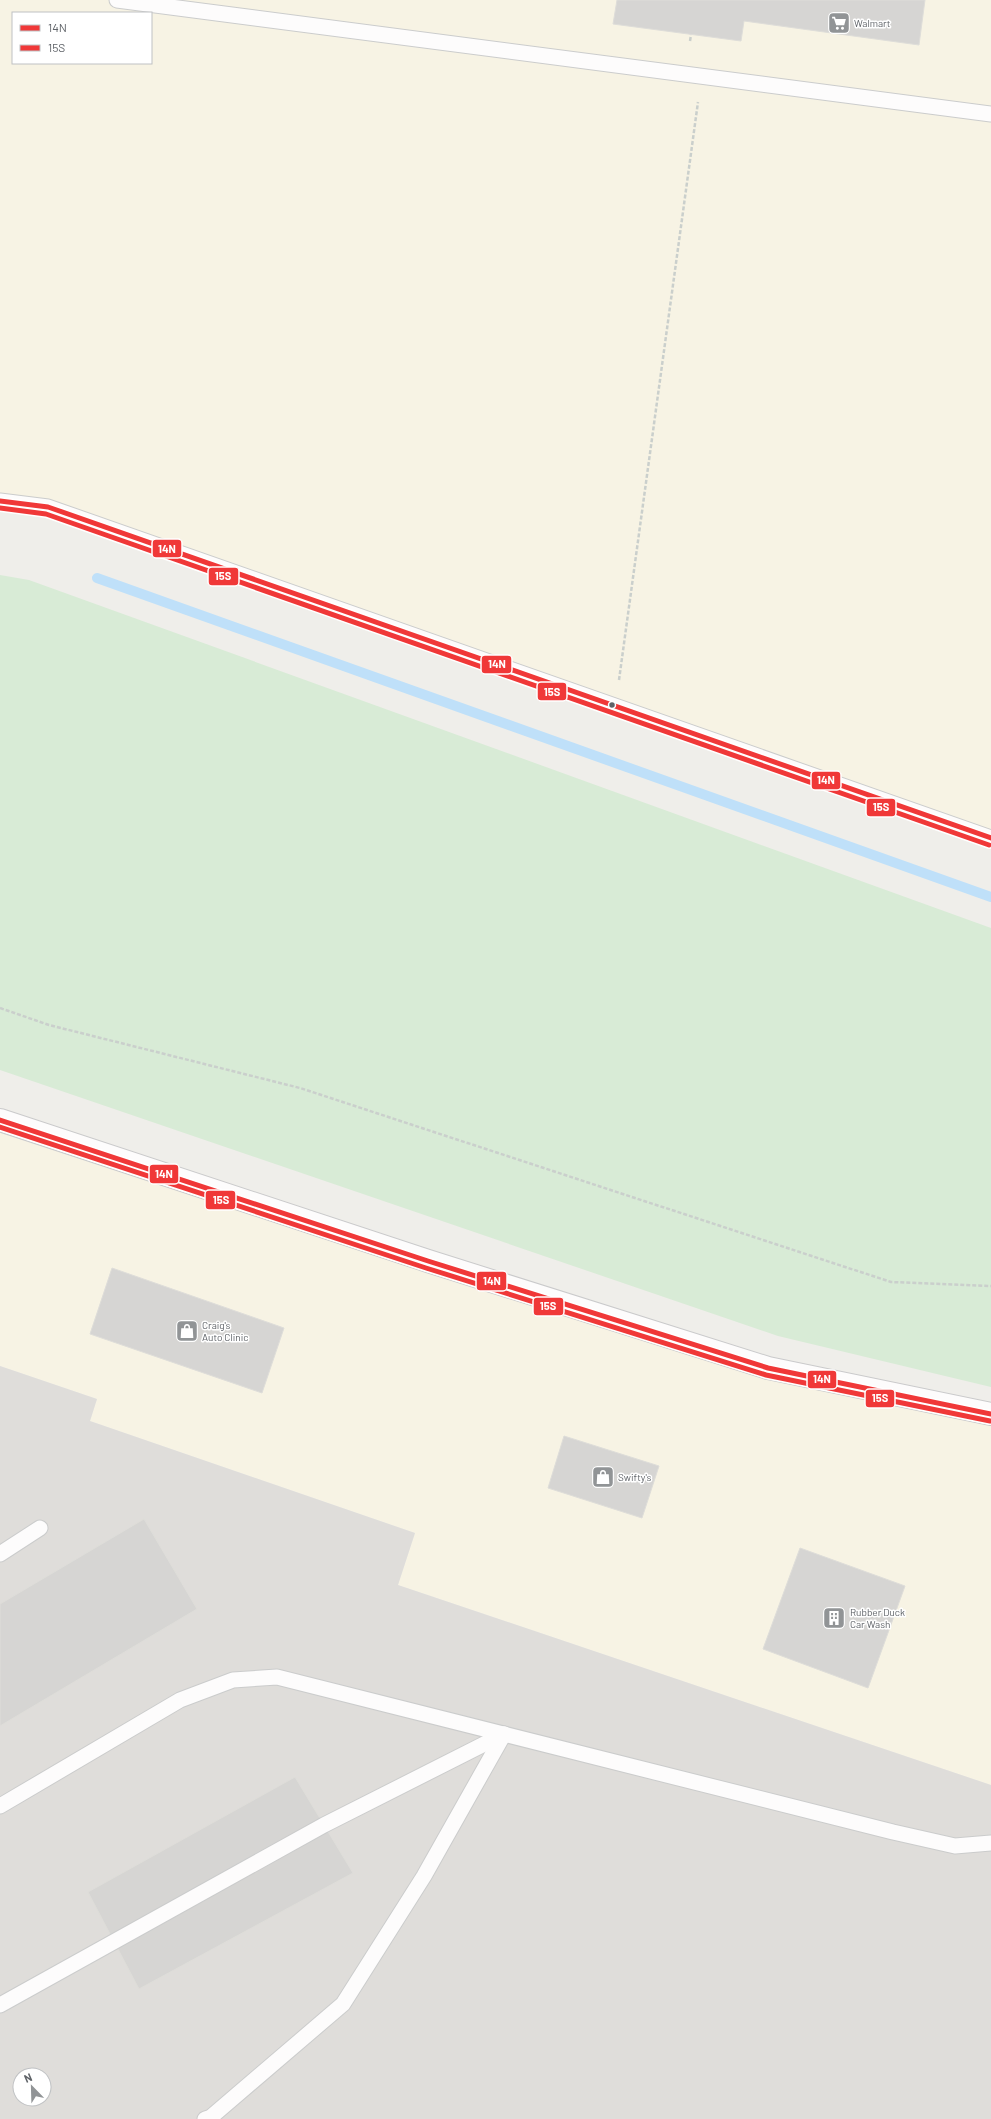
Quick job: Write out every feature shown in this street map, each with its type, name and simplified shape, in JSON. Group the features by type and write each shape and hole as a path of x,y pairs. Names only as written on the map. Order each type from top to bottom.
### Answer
{"main road":[{"path":"0,1120 428,1261 768,1368 991,1414"}],"lane":[{"path":"125,1 991,114"},
{"path":"0,501 48,507 991,838"},
{"path":"0,1554 40,1528"},
{"path":"0,1806 180,1700 233,1680 277,1677 955,1846 991,1843"},
{"path":"0,2005 324,1825 504,1734"},
{"path":"205,2119 342,2004 424,1876 504,1734"}],"path":[{"path":"690,41 691,35"},
{"path":"616,706 702,76"},
{"path":"0,1008 49,1025 300,1088 892,1282 991,1286"}],"shaded area":[{"path":"0,0 991,0 991,838 48,507 0,501"},
{"path":"0,1120 768,1368 991,1414 991,1785 398,1585 415,1533 90,1421 97,1399 0,1366"},
{"path":"0,1366 97,1399 90,1421 415,1533 398,1585 991,1785 991,2119 0,2119"}],"green space":[{"path":"0,575 29,580 991,928 991,1387 778,1336 0,1070"}],"building":[{"name":"Walmart","path":"617,0 925,0 919,45 744,21 741,41 613,24"},
{"name":"Craig's Auto Clinic","path":"112,1268 284,1328 262,1393 90,1334"},
{"name":"Swifty's","path":"564,1436 659,1466 642,1518 548,1488"},
{"path":"144,1519 197,1609 0,1726 0,1604"},
{"name":"Rubber Duck Car Wash","path":"800,1548 905,1586 868,1688 763,1649"},
{"path":"295,1777 353,1873 139,1989 88,1892"}],"waterway":[{"path":"97,578 991,897"}],"transit line":[{"name":"14N","path":"0,501 48,507 991,838"},
{"name":"15S","path":"0,508 46,514 989,845"},
{"name":"14N","path":"0,1120 428,1261 768,1368 991,1414"},
{"name":"15S","path":"0,1127 426,1268 766,1375 990,1421"}],"place":[{"name":"Walmart","path":"839,23"},
{"name":"Craig's Auto Clinic","path":"187,1331"},
{"name":"Swifty's","path":"603,1477"},
{"name":"Rubber Duck Car Wash","path":"834,1618"}]}
